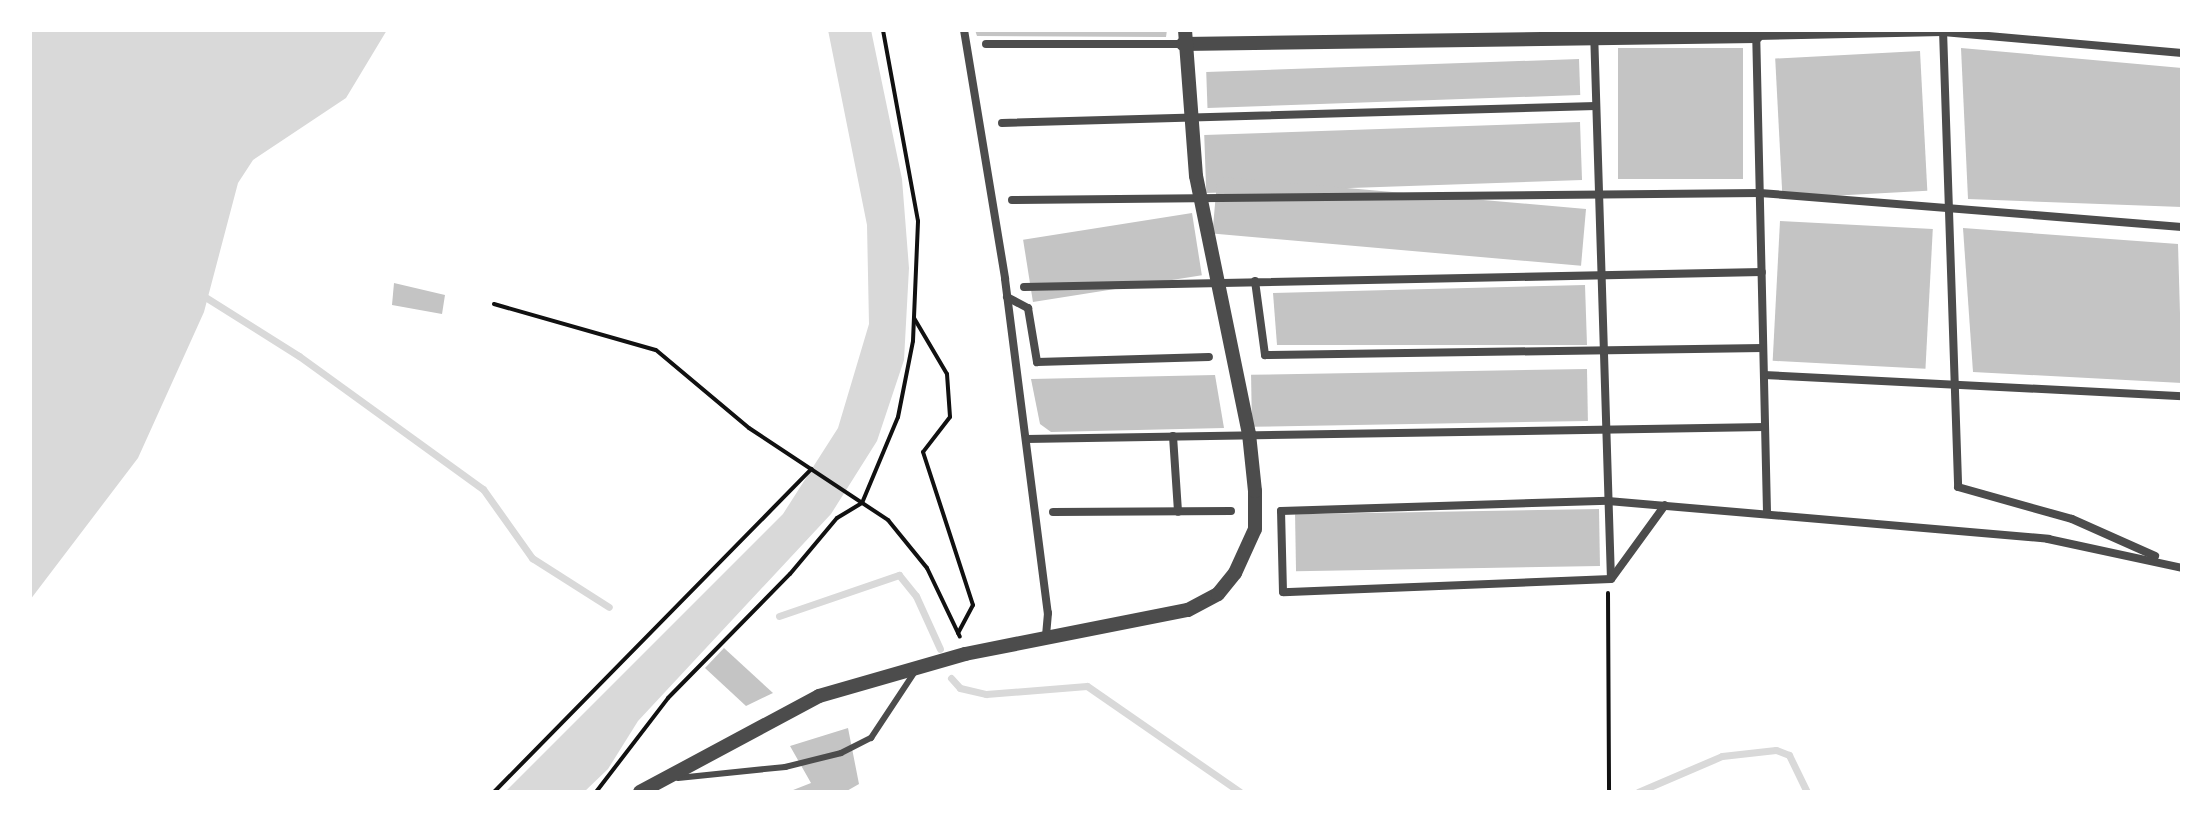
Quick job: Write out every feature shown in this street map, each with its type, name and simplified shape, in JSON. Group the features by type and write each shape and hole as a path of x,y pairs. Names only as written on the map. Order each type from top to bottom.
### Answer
{"street":[{"path":"964,30 1007,297 1048,613 1046,638"},
{"path":"1943,31 1958,487 2072,519 2182,568"},
{"path":"986,44 1184,37 1943,31 2182,53"},
{"path":"1756,33 1767,512"},
{"path":"1594,34 1611,579"},
{"path":"640,792 654,781 819,696 965,654 1188,610 1218,594 1247,552 1255,516 1249,434 1201,199 1184,37"},
{"path":"1002,123 1596,106"},
{"path":"1012,200 1760,193 2182,227"},
{"path":"1024,287 1600,272 1762,272"},
{"path":"1255,281 1265,355 1763,348"},
{"path":"1007,297 1028,308 1037,362 1209,357"},
{"path":"1764,375 2182,396"},
{"path":"1026,439 1765,427"},
{"path":"1173,436 1178,512"},
{"path":"1611,579 1283,592 1281,511 1608,501 1767,512 2048,539 2166,561"},
{"path":"1611,579 1665,505"},
{"path":"1053,512 1231,511"}],"lane":[{"path":"654,781 785,767 841,753 871,738 920,665"}],"path":[{"path":"596,792 668,698 790,574 837,518 862,503 898,417 914,318 918,221 883,30"},
{"path":"494,304 656,350 749,428 888,520 927,568 965,654"},
{"path":"914,318 947,374 950,417 923,452 973,605 958,633"},
{"path":"494,792 811,469"},
{"path":"1609,792 1605,602 1611,579"}],"shaded area":[{"path":"30,30 387,30 346,98 253,160 238,183 204,312 138,458 30,600"},
{"path":"828,30 871,30 902,179 909,268 904,360 877,441 831,514 638,721 608,769 584,792 505,792 783,514 838,428 869,324 867,225"}],"building":[{"path":"975,30 1167,30 1166,37 977,36"},
{"path":"1618,48 1743,48 1743,179 1618,179"},
{"path":"1961,48 2182,68 2182,207 1968,199"},
{"path":"1920,51 1927,191 1783,198 1775,59"},
{"path":"1579,59 1580,95 1207,108 1206,72"},
{"path":"1580,122 1582,180 1206,193 1204,135"},
{"path":"1217,177 1586,209 1581,266 1212,234"},
{"path":"1192,213 1202,275 1033,302 1023,240"},
{"path":"1780,221 1933,229 1925,369 1773,361"},
{"path":"1963,228 2178,244 2182,383 1973,372"},
{"path":"394,283 445,295 442,314 392,305"},
{"path":"1585,285 1587,345 1277,345 1273,293"},
{"path":"1587,369 1588,421 1252,427 1251,375"},
{"path":"1215,375 1224,428 1051,432 1040,424 1031,379"},
{"path":"1599,509 1600,566 1296,571 1295,514"},
{"path":"724,648 773,693 746,706 705,668"},
{"path":"848,728 859,784 845,792 788,792 811,783 790,746"}],"waterway":[{"path":"202,295 299,356 483,489 532,558 609,607"},
{"path":"779,616 899,575 916,596 940,649"},
{"path":"951,678 960,688 986,694 1087,686 1240,792"},
{"path":"1638,792 1722,756 1776,750 1789,755 1807,792"}]}
